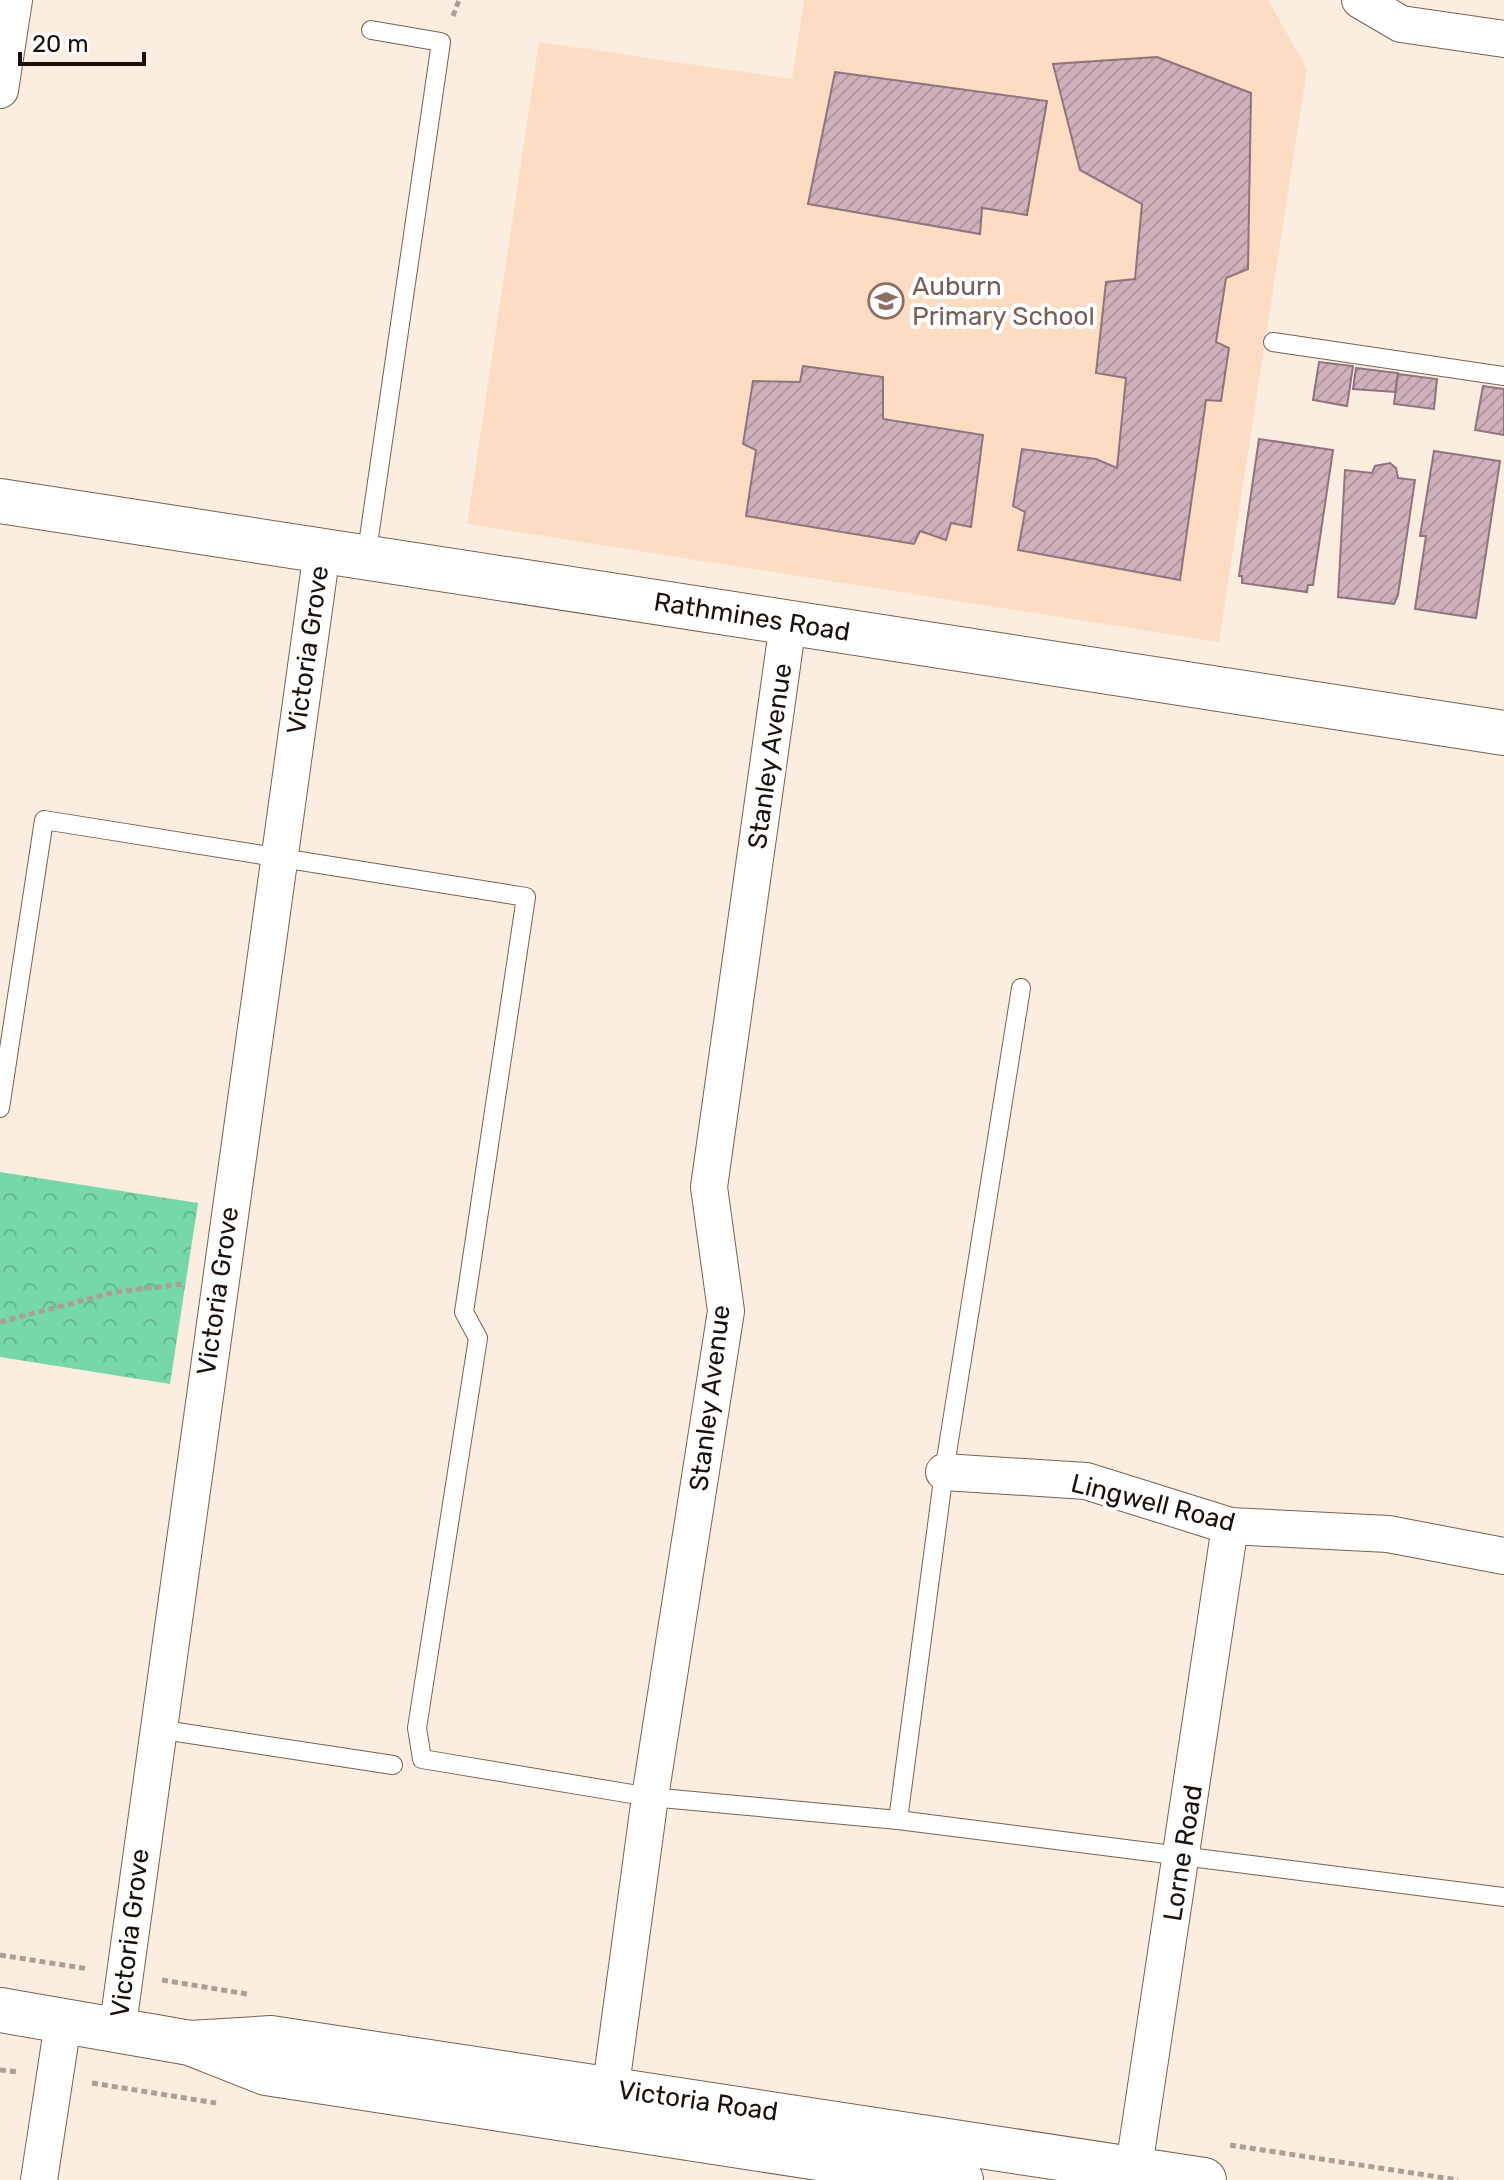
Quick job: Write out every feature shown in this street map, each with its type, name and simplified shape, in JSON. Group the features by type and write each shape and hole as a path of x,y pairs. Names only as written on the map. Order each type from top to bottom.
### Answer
{"street":[{"path":"0,90 14,0"},
{"path":"1360,0 1401,24 1504,39"},
{"name":"Rathmines Road","path":"0,501 1504,733"},
{"name":"Victoria Grove","path":"117,2032 322,551"},
{"name":"Stanley Avenue","path":"608,2107 650,1797 726,1311 709,1187 788,623"},
{"name":"Lingwell Road","path":"944,1472 1086,1481 1230,1526 1388,1534 1504,1556"},
{"name":"Lorne Road","path":"1133,2175 1230,1526"},
{"name":"Victoria Road","path":"6,2014 190,2043 266,2073 608,2107 1133,2175 1204,2180"},
{"path":"39,2180 63,2023"},
{"name":"Victoria Road","path":"608,2107 961,2180"}],"lane":[{"path":"366,558 441,42 371,30"},
{"path":"1273,342 1504,376"},
{"path":"0,1108 44,820 526,897 464,1312 478,1338 417,1728 422,1759 650,1797 898,1820 1504,1897"},
{"path":"898,1820 944,1472 1021,988"},
{"path":"157,1729 393,1765"}],"path":[{"path":"0,1322 115,1292 220,1279"}],"shaded area":[{"name":"Auburn Primary School","path":"804,0 1268,0 1307,69 1219,642 467,524 539,42 792,79"}],"green space":[{"path":"0,1172 198,1203 170,1384 0,1357"}],"building":[{"path":"1157,57 1251,93 1248,269 1226,278 1216,342 1229,348 1221,401 1206,400 1180,580 1018,550 1025,512 1013,506 1022,449 1096,459 1117,468 1126,378 1096,373 1106,282 1135,279 1142,204 1080,170 1053,64"},
{"path":"835,72 1047,101 1027,215 982,208 980,234 808,204"},
{"path":"1319,362 1353,366 1347,406 1313,400"},
{"path":"803,366 883,377 883,419 983,435 971,527 951,523 946,540 920,531 914,544 746,516 756,450 743,444 753,381 800,382"},
{"path":"1356,368 1398,373 1395,392 1353,389"},
{"path":"1398,374 1437,379 1434,409 1394,404"},
{"path":"1483,386 1504,389 1504,435 1475,430"},
{"path":"1259,439 1333,450 1313,585 1308,585 1307,592 1242,583 1242,576 1239,576"},
{"path":"1434,451 1500,461 1476,618 1415,609 1426,536 1420,536"},
{"path":"1390,463 1396,468 1398,478 1415,480 1398,595 1394,604 1338,597 1345,470 1372,473 1375,466"}],"place":[{"name":"Auburn Primary School","path":"886,301"}]}
